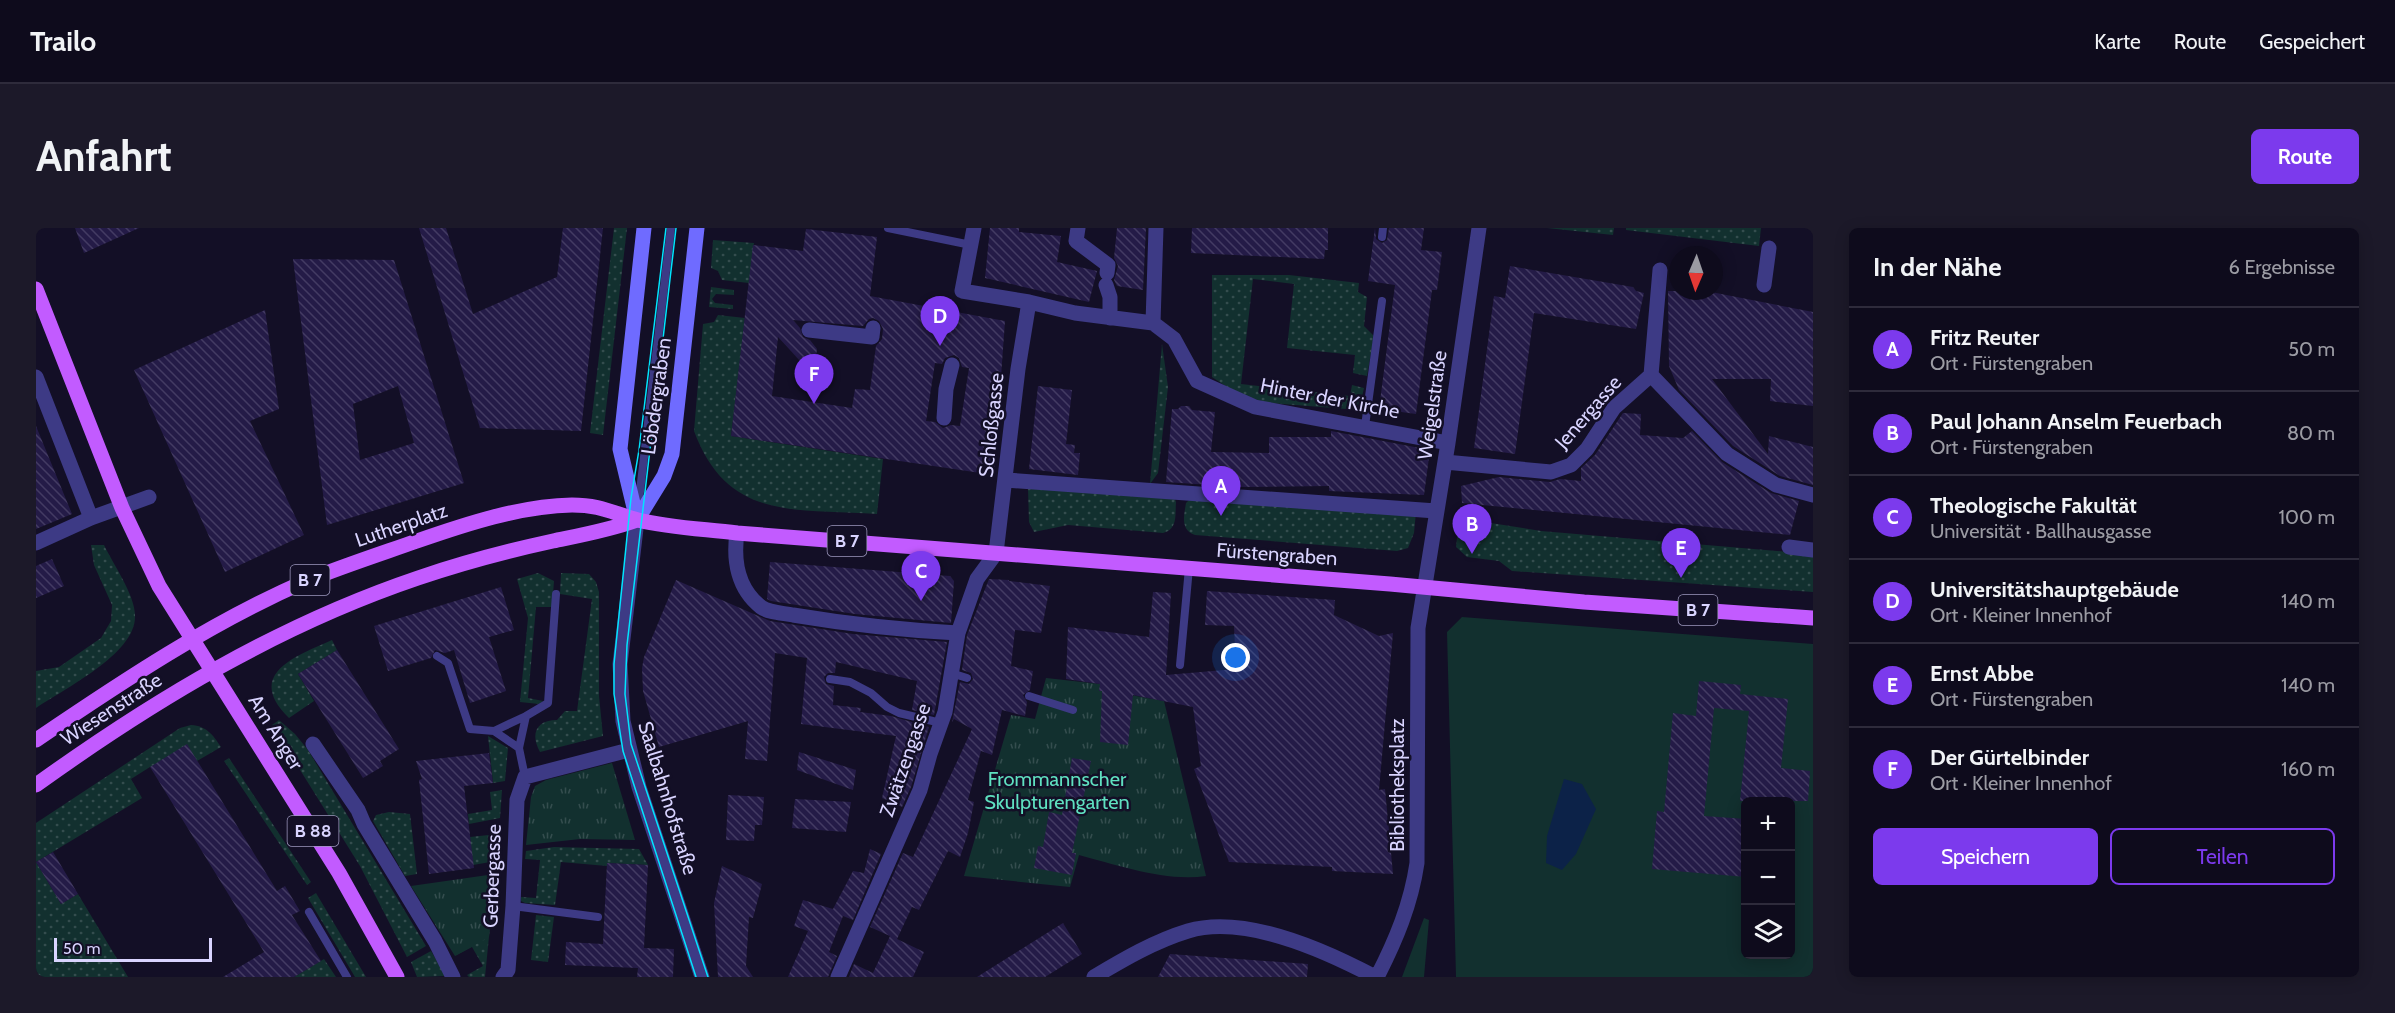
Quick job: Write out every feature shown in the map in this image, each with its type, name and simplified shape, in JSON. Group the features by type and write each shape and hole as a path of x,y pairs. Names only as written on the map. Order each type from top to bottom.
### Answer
{"main road":[{"name":"Löbdergraben","path":"637,520 620,448 644,228"},
{"name":"Löbdergraben","path":"637,520 664,476 672,454 697,228"},
{"name":"Am Anger","path":"36,289 122,508 159,586 339,873 397,977"},
{"name":"Lutherplatz","path":"192,640 306,582 355,562 470,524 547,507 570,505 605,508 637,520 737,533"},
{"name":"Lutherplatz","path":"211,671 306,623 417,579 477,559 589,535 637,520"},
{"name":"Fürstengraben","path":"737,533 1425,587 1584,602 1813,618"},
{"name":"Wiesenstraße","path":"36,740 128,678 192,640"},
{"name":"Wiesenstraße","path":"36,785 143,711 211,671"}],"street":[{"path":"974,228 962,291 1029,302 1076,313 1153,323 1156,228"},
{"path":"1078,228 1076,241 1108,265 1110,318"},
{"name":"Weigelstraße","path":"1425,587 1479,228"},
{"path":"1764,285 1769,248"},
{"name":"Jenergasse","path":"1445,462 1551,472 1571,465 1587,449 1614,408 1651,375 1660,270"},
{"name":"Schloßgasse","path":"996,553 1018,369 1029,302"},
{"name":"Hinter der Kirche","path":"1153,323 1174,339 1197,381 1255,407 1373,424 1448,442"},
{"path":"809,330 872,337 873,328"},
{"path":"944,418 946,389 952,365"},
{"name":"Jenergasse","path":"1651,375 1727,454 1776,485 1813,495"},
{"path":"36,377 92,518"},
{"path":"1006,480 1436,511"},
{"path":"36,543 92,518 148,498"},
{"name":"Saalbahnhofstraße","path":"637,520 620,664 620,693 629,750 702,977"},
{"path":"737,533 735,563 739,575 747,594 764,610 846,623 958,633"},
{"path":"1789,547 1813,550"},
{"name":"Zwätzengasse","path":"838,977 920,790 941,723 958,633 977,579 996,553"},
{"name":"Bibliotheksplatz","path":"1376,977 1406,913 1417,863 1417,648 1425,587"},
{"name":"Am Anger","path":"312,744 358,810 364,824 435,941 453,977"},
{"path":"525,777 629,750"},
{"name":"Gerbergasse","path":"503,977 508,970 517,800 525,777"},
{"path":"1094,977 1112,972 1127,957 1190,930 1221,927 1277,934 1376,977"}],"lane":[{"path":"637,520 671,228"},
{"path":"888,228 971,245"},
{"path":"1373,424 1382,301"},
{"path":"1180,665 1190,568"},
{"path":"494,731 548,703 556,594"},
{"path":"437,656 448,663 470,729 494,731 519,748"},
{"path":"951,673 967,678"},
{"path":"830,679 849,682 871,693 887,707 899,712 941,723"},
{"path":"1029,696 1073,710"},
{"name":"Gerbergasse","path":"525,777 519,748 526,716"},
{"path":"513,906 598,917"},
{"path":"309,912 347,977"}],"green space":[{"path":"614,228 627,228 603,435 590,433"},
{"path":"1547,228 1614,228 1613,235"},
{"path":"1626,228 1761,228 1759,246 1626,230"},
{"path":"713,240 754,243 749,283 722,280 718,271 711,268"},
{"path":"1212,275 1289,275 1359,283 1358,292 1367,297 1364,326 1374,336 1367,376 1353,373 1355,355 1287,348 1294,284 1253,279 1241,384 1350,396 1352,385 1364,388 1359,410 1269,403 1239,395 1212,377"},
{"path":"711,287 734,290 734,295 716,294 712,299 715,303 733,305 733,309 709,307"},
{"path":"718,315 745,318 731,436 883,459 877,514 792,509 768,504 745,496 725,482 708,460 694,431 703,324 714,322"},
{"path":"1162,344 1168,387 1158,473 1150,484"},
{"path":"1028,488 1175,499 1175,521 1168,531 1163,533 1068,525 1034,532 1029,522"},
{"path":"1189,500 1416,512 1414,533 1408,548 1397,551 1195,535 1187,530 1184,522 1186,503"},
{"path":"1459,518 1541,531 1813,554 1813,592 1512,571 1499,561 1467,557 1456,547"},
{"path":"91,545 104,545 128,590 135,617 132,631 111,657 80,681 36,708 36,671 59,667 101,638 111,621 112,605 94,565"},
{"path":"538,573 554,581 552,607 536,607 528,698 543,701 539,704 520,702 528,618 517,579"},
{"path":"561,573 589,574 596,582 599,592 599,696 603,736 540,752 535,734 540,725 557,720 565,711 577,711 592,599 560,594"},
{"path":"1462,617 1813,644 1813,977 1456,977 1447,632"},
{"path":"332,640 337,650 298,674 314,701 289,718 276,703 272,690 273,678 280,668 291,660"},
{"name":"Frommannscher Skulpturengarten","path":"1046,678 1100,684 1119,693 1164,701 1206,876 1158,875 1079,855 1070,887 964,876 1011,715 1035,719"},
{"path":"279,720 308,750 426,946 407,957 360,866 272,725"},
{"path":"191,725 201,727 212,735 221,747 197,761 150,767 131,779 142,798 36,862 36,823 180,728"},
{"path":"488,736 508,748 505,781 493,783"},
{"path":"229,758 311,882 307,885 224,761"},
{"path":"612,763 635,840 580,839 526,845 531,797 535,786 546,780"},
{"path":"502,790 500,818 469,824 468,814 492,810 490,792"},
{"path":"389,812 410,814 417,874 405,876 373,821 376,815"},
{"path":"498,834 496,861 473,865 470,837"},
{"path":"554,847 639,849 648,865 607,863 607,866 561,862 555,905 521,901 521,897 536,898 540,860 525,859 526,851"},
{"path":"36,862 61,904 78,894 128,977 36,977"},
{"path":"495,874 489,937 455,956 411,886"},
{"path":"316,893 366,977 355,977 308,898"},
{"path":"536,915 554,917 548,962 531,960"},
{"path":"491,916 485,977 469,977 467,975 483,966 472,947 455,956"},
{"path":"1424,918 1429,920 1424,977 1402,977"},
{"path":"431,951 446,976 417,977 411,962"},
{"path":"324,959 336,977 294,977"}],"water":[{"path":"1564,779 1582,784 1596,809 1576,854 1562,870 1546,863 1547,836"}],"building":[{"path":"75,228 139,228 84,253"},
{"path":"419,228 446,228 473,314 557,277 563,228 603,228 581,431 480,428"},
{"path":"990,228 1019,228 1019,232 1061,236 1057,262 1097,271 1089,302 985,278"},
{"path":"1117,228 1146,228 1143,290 1117,286 1114,280 1118,266 1114,258"},
{"path":"1192,228 1328,228 1328,250 1325,250 1324,259 1191,253"},
{"path":"1375,228 1376,239 1382,243 1387,240 1389,228 1424,228 1421,250 1442,252 1437,290 1432,290 1416,414 1379,409 1395,285 1368,281"},
{"path":"806,229 877,237 870,296 1005,321 994,475 731,436 753,245 803,251","holes":["873,318 879,321 883,329 882,339 876,346 870,390 855,389 852,408 772,396 778,337 802,363 810,363 816,357 817,349 810,340 803,337 800,328 793,320 863,326","954,355 959,358 962,367 969,368 960,426 951,425 943,428 935,422 926,421 935,363 942,364 945,358"]},
{"path":"293,259 394,260 464,483 327,525","holes":["398,386 414,443 360,460 353,404"]},
{"path":"1510,266 1633,287 1636,291 1644,293 1636,329 1534,313 1515,454 1474,448 1494,296 1505,298"},
{"path":"1668,291 1669,300 1723,300 1723,294 1813,312 1813,406 1770,401 1771,379 1712,379 1768,454 1769,436 1813,447 1813,485 1780,476 1733,446 1679,390 1669,366"},
{"path":"265,310 279,409 250,421 304,535 225,572 134,370"},
{"path":"1038,386 1072,390 1066,444 1075,445 1074,453 1080,453 1078,475 1029,469"},
{"path":"1181,406 1189,406 1192,410 1215,412 1211,452 1269,453 1269,437 1331,437 1331,431 1430,450 1424,495 1329,491 1329,486 1240,487 1166,482 1172,409 1178,409"},
{"path":"1623,413 1641,414 1640,435 1683,438 1692,431 1722,462 1771,493 1799,501 1790,535 1462,503 1461,486 1499,477 1550,482 1560,479 1581,481 1581,468 1595,455"},
{"path":"36,426 72,514 36,529"},
{"path":"52,559 64,586 36,598 36,566"},
{"path":"770,562 950,576 954,581 951,623 855,614 771,601 767,599"},
{"path":"989,579 1050,586 1041,633 1015,630 1011,666 1033,671 1030,690 1023,695 1027,702 1025,716 1002,710 992,755 981,751 968,800 974,802 968,833 960,857 948,851 919,910 912,907 897,939 924,952 913,977 849,977 854,964 873,973 890,936 870,927 903,853 913,857 972,729 954,719 952,722 960,682 969,684 973,679 971,673 962,670 967,635"},
{"path":"676,580 770,621 853,634 947,642 934,715 912,710 917,681 836,662 835,673 828,673 824,677 826,684 834,686 833,705 861,708 860,712 891,716 929,727 911,787 902,807 882,798 896,736 801,724 807,658 775,653 767,761 745,759 748,721 659,747 643,691 642,668 644,657"},
{"path":"501,587 514,630 489,637 506,691 470,703 454,650 445,653 435,650 431,658 388,671 374,626"},
{"path":"1207,591 1335,600 1334,615 1379,636 1393,633 1379,790 1385,789 1393,874 1332,871 1332,867 1229,862 1194,769 1201,766 1193,707 1133,695 1128,745 1100,742 1102,691 1099,691 1100,684 1066,679 1068,627 1149,637 1153,592 1171,593 1166,675 1236,669 1234,626 1205,625"},
{"path":"337,650 399,749 380,761 383,766 363,778 298,674"},
{"path":"1699,681 1741,685 1740,694 1788,699 1781,768 1810,771 1808,801 1795,801 1795,797 1741,797 1740,801 1749,711 1714,708 1704,816 1741,819 1741,877 1652,869 1657,811 1664,812 1673,713 1696,716"},
{"path":"187,744 277,891 285,886 300,911 292,915 321,961 294,977 223,977 264,952 150,767"},
{"path":"799,752 856,770 853,790 797,770"},
{"path":"489,753 493,783 464,786 474,868 429,874 419,780 422,779 416,761"},
{"path":"1072,758 1091,761 1072,853 1076,853 1072,875 1034,868 1038,846 1043,847 1049,812 1062,815"},
{"path":"728,795 764,797 762,825 755,825 754,841 726,840"},
{"path":"795,799 851,802 846,832 792,828"},
{"path":"870,849 881,854 853,920 843,916 829,952 837,956 828,977 788,977 808,931 794,926 803,900 833,909 853,871 864,873"},
{"path":"53,852 78,894 61,904 36,862"},
{"path":"607,863 648,865 644,948 674,949 673,977 637,977 638,968 565,965 566,942 603,944"},
{"path":"722,866 762,884 753,918 749,917 746,966 753,977 718,977 714,903"},
{"path":"1063,923 1082,954 1045,977 977,977"},
{"path":"1170,954 1308,964 1307,977 1158,977"}],"tram line":[{"path":"666,228 631,498 614,664 614,694 623,751 696,977"},
{"path":"676,228 627,645 625,694 631,744 708,977"}],"place":[{"name":"Universitätshauptgebäude","path":"940,346"},
{"name":"Der Gürtelbinder","path":"814,404"},
{"name":"Fritz Reuter","path":"1221,516"},
{"name":"Paul Johann Anselm Feuerbach","path":"1472,554"},
{"name":"Ernst Abbe","path":"1681,578"},
{"name":"Theologische Fakultät","path":"921,601"}]}
